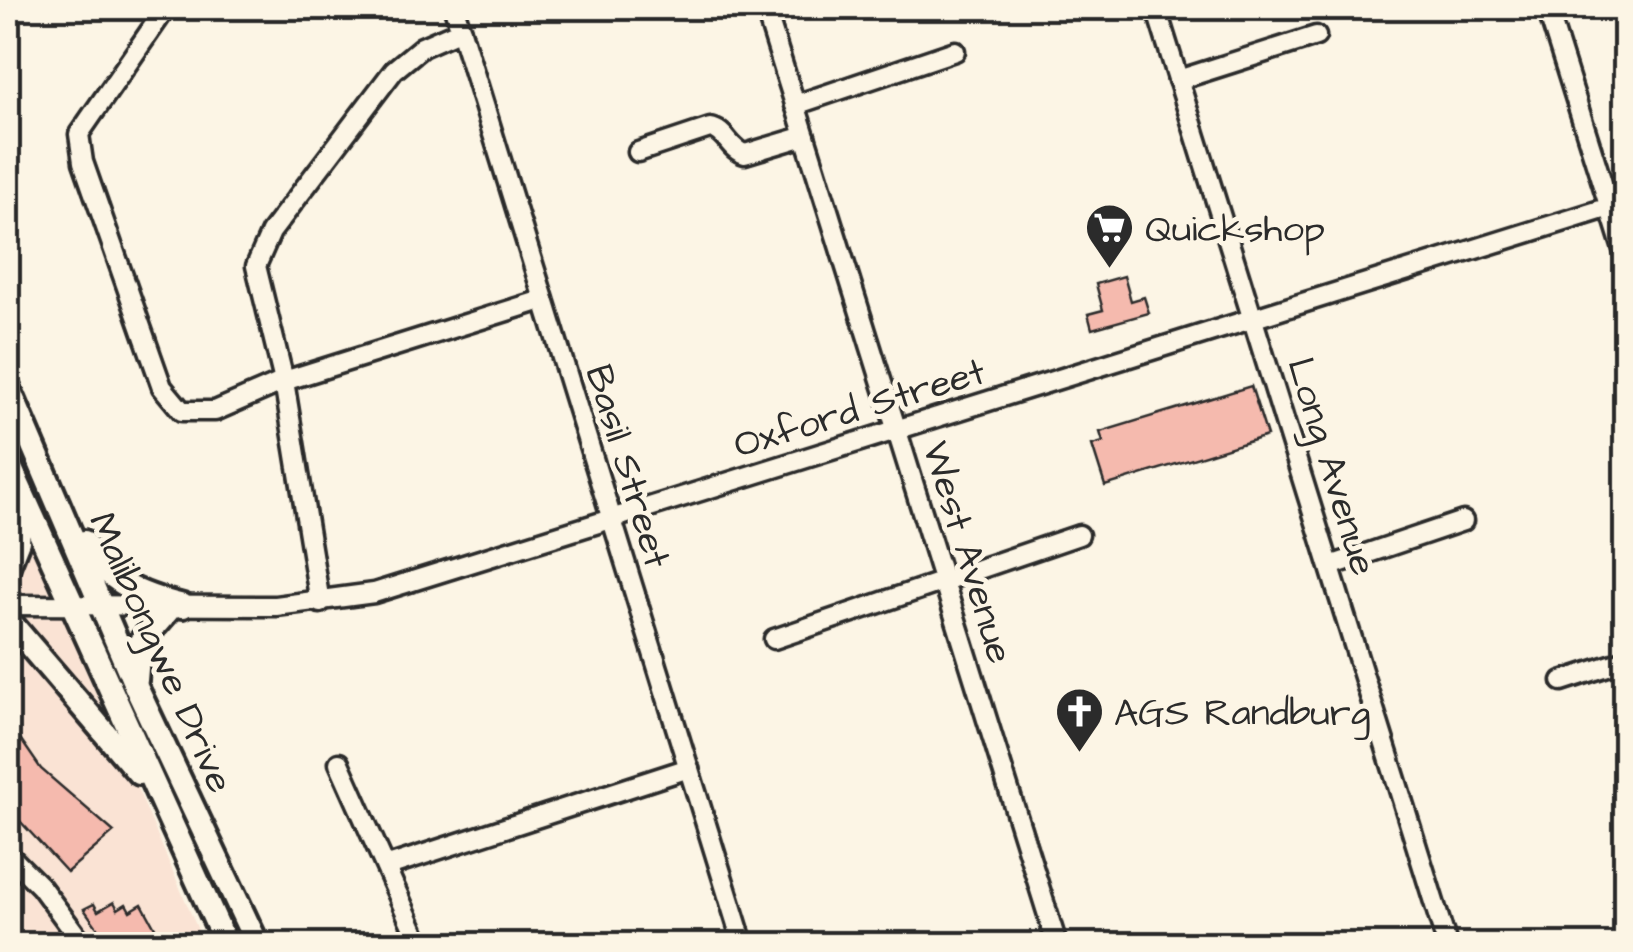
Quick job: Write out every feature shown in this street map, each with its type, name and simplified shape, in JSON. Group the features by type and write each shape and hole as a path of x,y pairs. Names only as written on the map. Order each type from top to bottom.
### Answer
{"main road":[{"name":"Malibongwe Drive","path":"8,387 136,687 257,944"},
{"name":"Malibongwe Drive","path":"8,462 70,607 226,944"},
{"path":"52,494 114,579 145,597 178,606"},
{"path":"8,566 18,541 21,497"},
{"path":"136,687 139,644 178,606"},
{"path":"8,620 158,795"}],"street":[{"path":"166,8 80,134 83,162 162,387 174,406 193,413 215,412 284,381 542,300"},
{"name":"Basil Street","path":"454,8 744,944"},
{"name":"West Avenue","path":"765,8 1057,944"},
{"name":"Long Avenue","path":"1156,8 1447,944"},
{"path":"1548,8 1618,204 1626,259"},
{"path":"320,603 284,381 256,278 259,253 394,70 422,47 461,30"},
{"path":"1178,80 1316,36"},
{"path":"795,105 955,51"},
{"path":"638,152 710,128 720,131 736,151 745,154 805,136"},
{"name":"Oxford Street","path":"8,605 101,608 320,603 374,594 1618,204"},
{"path":"1330,566 1464,521"},
{"path":"774,639 1080,535"},
{"path":"1562,680 1626,660"},
{"path":"338,762 420,944"},
{"path":"388,866 690,768"},
{"path":"8,854 41,887 73,941"}],"shaded area":[{"path":"8,487 204,944 8,944"}],"building":[{"path":"1124,276 1131,301 1144,297 1149,313 1092,329 1088,314 1103,310 1096,284"},
{"path":"1251,386 1267,436 1105,486 1092,445 1103,442 1100,432"},
{"path":"8,721 41,769 114,832 67,872 8,808"},
{"path":"114,902 118,909 126,904 130,911 142,904 164,944 109,944 84,909 94,904 98,911"}],"place":[{"name":"Quickshop","path":"1110,270"},
{"name":"AGS Randburg","path":"1079,754"}]}
